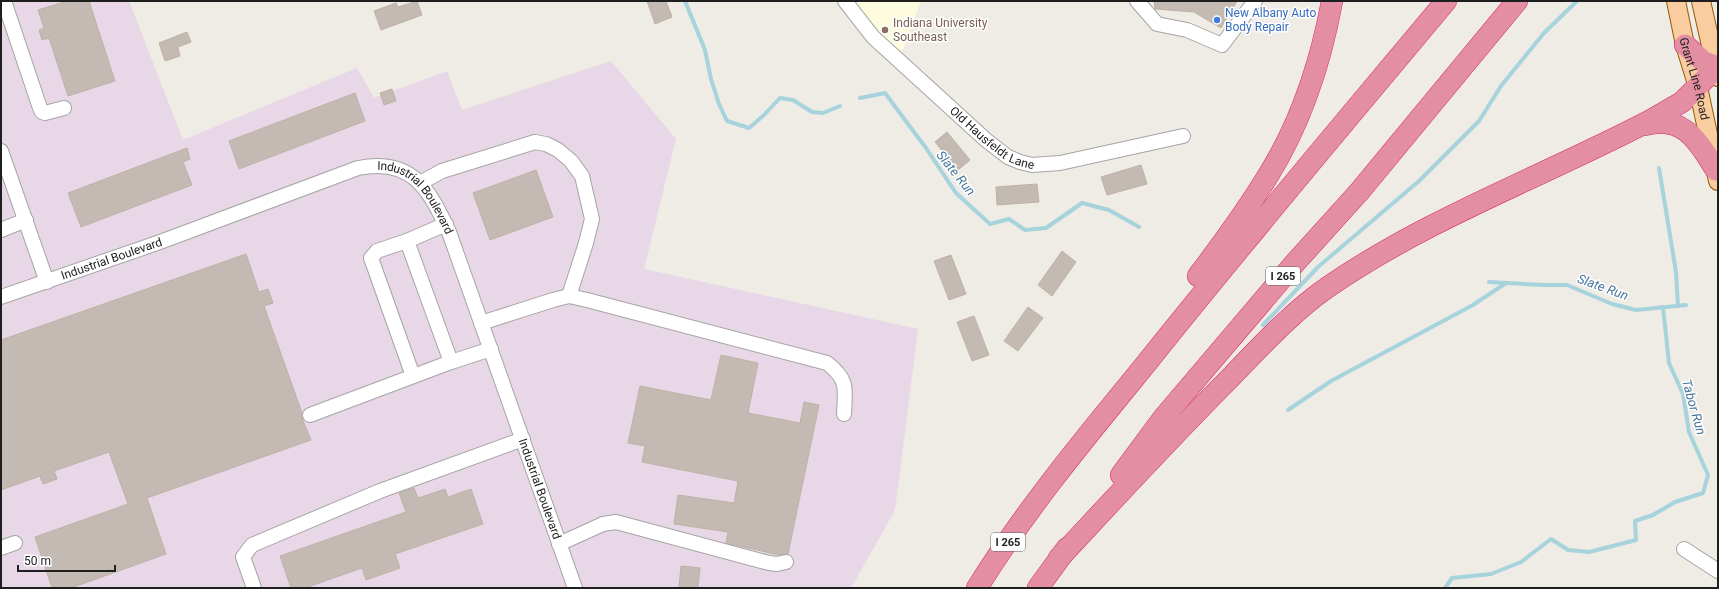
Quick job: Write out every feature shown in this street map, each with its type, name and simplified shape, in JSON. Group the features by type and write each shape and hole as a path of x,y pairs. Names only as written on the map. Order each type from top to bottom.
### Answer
{"highway":[{"path":"1098,423 1270,173 1306,98 1319,58 1332,1"},
{"name":"I 265","path":"978,586 1037,500 1098,423 1223,267 1446,1"},
{"name":"I 265","path":"1038,588 1164,417 1294,264 1359,192 1516,1"},
{"path":"1630,131 1682,102 1717,71 1704,62 1685,45"},
{"path":"1059,558 1219,388 1292,316 1326,288 1388,250 1550,168 1647,124 1662,122 1683,128 1697,140 1717,175"}],"main road":[{"name":"Grant Line Road","path":"1676,1 1685,45 1698,87 1717,175"},
{"name":"Grant Line Road","path":"1701,1 1717,71"}],"street":[{"path":"4,1 42,112 45,113 64,108"},
{"name":"Old Hausfeldt Lane","path":"845,1 873,37 986,140 1008,157 1020,162 1032,165 1060,163 1183,136"},
{"path":"1136,1 1157,24 1187,30 1222,45 1255,1"},
{"path":"420,183 442,171 535,142 546,144 558,150 571,161 582,176 592,219 569,296"},
{"path":"1,151 47,282"},
{"name":"Industrial Boulevard","path":"1,297 160,242 358,168 374,165 389,166 402,170 426,188 446,224 575,588"},
{"path":"1,230 26,220"},
{"path":"413,376 371,258 377,251 406,241 446,224"},
{"path":"406,241 451,362"},
{"path":"482,323 569,296 827,363 836,370 845,384 844,414"},
{"path":"310,415 451,362 491,349"},
{"path":"254,588 243,557 252,545 380,491 523,439"},
{"path":"560,544 603,524 616,522 769,563 777,564 786,562"},
{"path":"1,548 15,543"},
{"path":"1684,549 1718,571"}],"shaded area":[{"path":"1,1 129,1 183,140 357,68 374,98 447,71 462,110 611,61 676,139 644,269 918,329 895,510 851,588 1,588"},
{"name":"Indiana University Southeast","path":"837,1 921,1 903,50 887,58 849,20"}],"building":[{"path":"67,1 89,1 115,81 68,96 49,38 42,40 39,30 44,28 38,10"},
{"path":"417,1 422,15 381,30 374,11 396,3 398,7"},
{"path":"647,1 666,1 672,17 655,24"},
{"name":"New Albany Auto Body Repair","path":"1154,1 1237,1 1221,28 1194,12 1155,9"},
{"path":"187,32 191,42 178,47 180,56 165,61 159,43"},
{"path":"392,89 396,101 384,105 380,93"},
{"path":"355,93 365,121 239,169 229,141"},
{"path":"947,132 970,160 958,170 935,142"},
{"path":"187,148 190,159 183,162 192,185 81,227 68,193"},
{"path":"1141,165 1147,184 1107,195 1101,177"},
{"path":"536,170 553,217 490,240 473,193"},
{"path":"1037,184 1039,202 997,205 996,187"},
{"path":"1062,251 1076,262 1052,296 1038,285"},
{"path":"246,254 259,292 268,289 273,303 264,306 302,413 302,418 311,440 147,498 166,554 71,588 52,588 35,537 128,504 109,452 54,471 57,479 43,484 40,476 1,490 1,340"},
{"path":"951,255 966,294 949,300 934,261"},
{"path":"1028,307 1043,318 1018,351 1004,341"},
{"path":"974,316 989,355 972,361 957,322"},
{"path":"721,355 758,363 748,413 800,423 804,402 819,405 788,554 779,555 726,543 728,532 674,524 678,495 734,503 738,481 642,462 645,446 628,443 640,386 711,400"},
{"path":"414,488 418,498 445,489 448,497 471,489 483,524 395,554 400,568 366,580 362,568 305,588 291,588 280,556 406,512 399,493"},
{"path":"681,566 700,568 698,588 679,588"}],"waterway":[{"name":"Slate Run","path":"685,1 705,50 711,79 719,104 727,121 749,128 780,98 793,100 812,112 823,113 840,106"},
{"path":"1263,325 1318,267 1419,181 1479,121 1501,86 1544,33 1577,1"},
{"name":"Slate Run","path":"860,98 885,93 926,148 956,193 990,224 1009,219 1025,230 1046,228 1082,203 1109,210 1139,227"},
{"path":"1659,168 1676,272 1678,306"},
{"name":"Slate Run","path":"1489,282 1567,285 1612,304 1636,310 1686,305"},
{"path":"1288,410 1331,381 1473,305 1506,283"},
{"name":"Tabor Run","path":"1445,588 1452,578 1491,574 1521,562 1551,539 1568,550 1589,552 1636,540 1635,521 1653,515 1675,502 1703,493 1708,475 1689,432 1683,394 1669,363 1663,307"}],"place":[{"name":"New Albany Auto Body Repair","path":"1217,20"},
{"name":"Indiana University Southeast","path":"885,30"}]}
